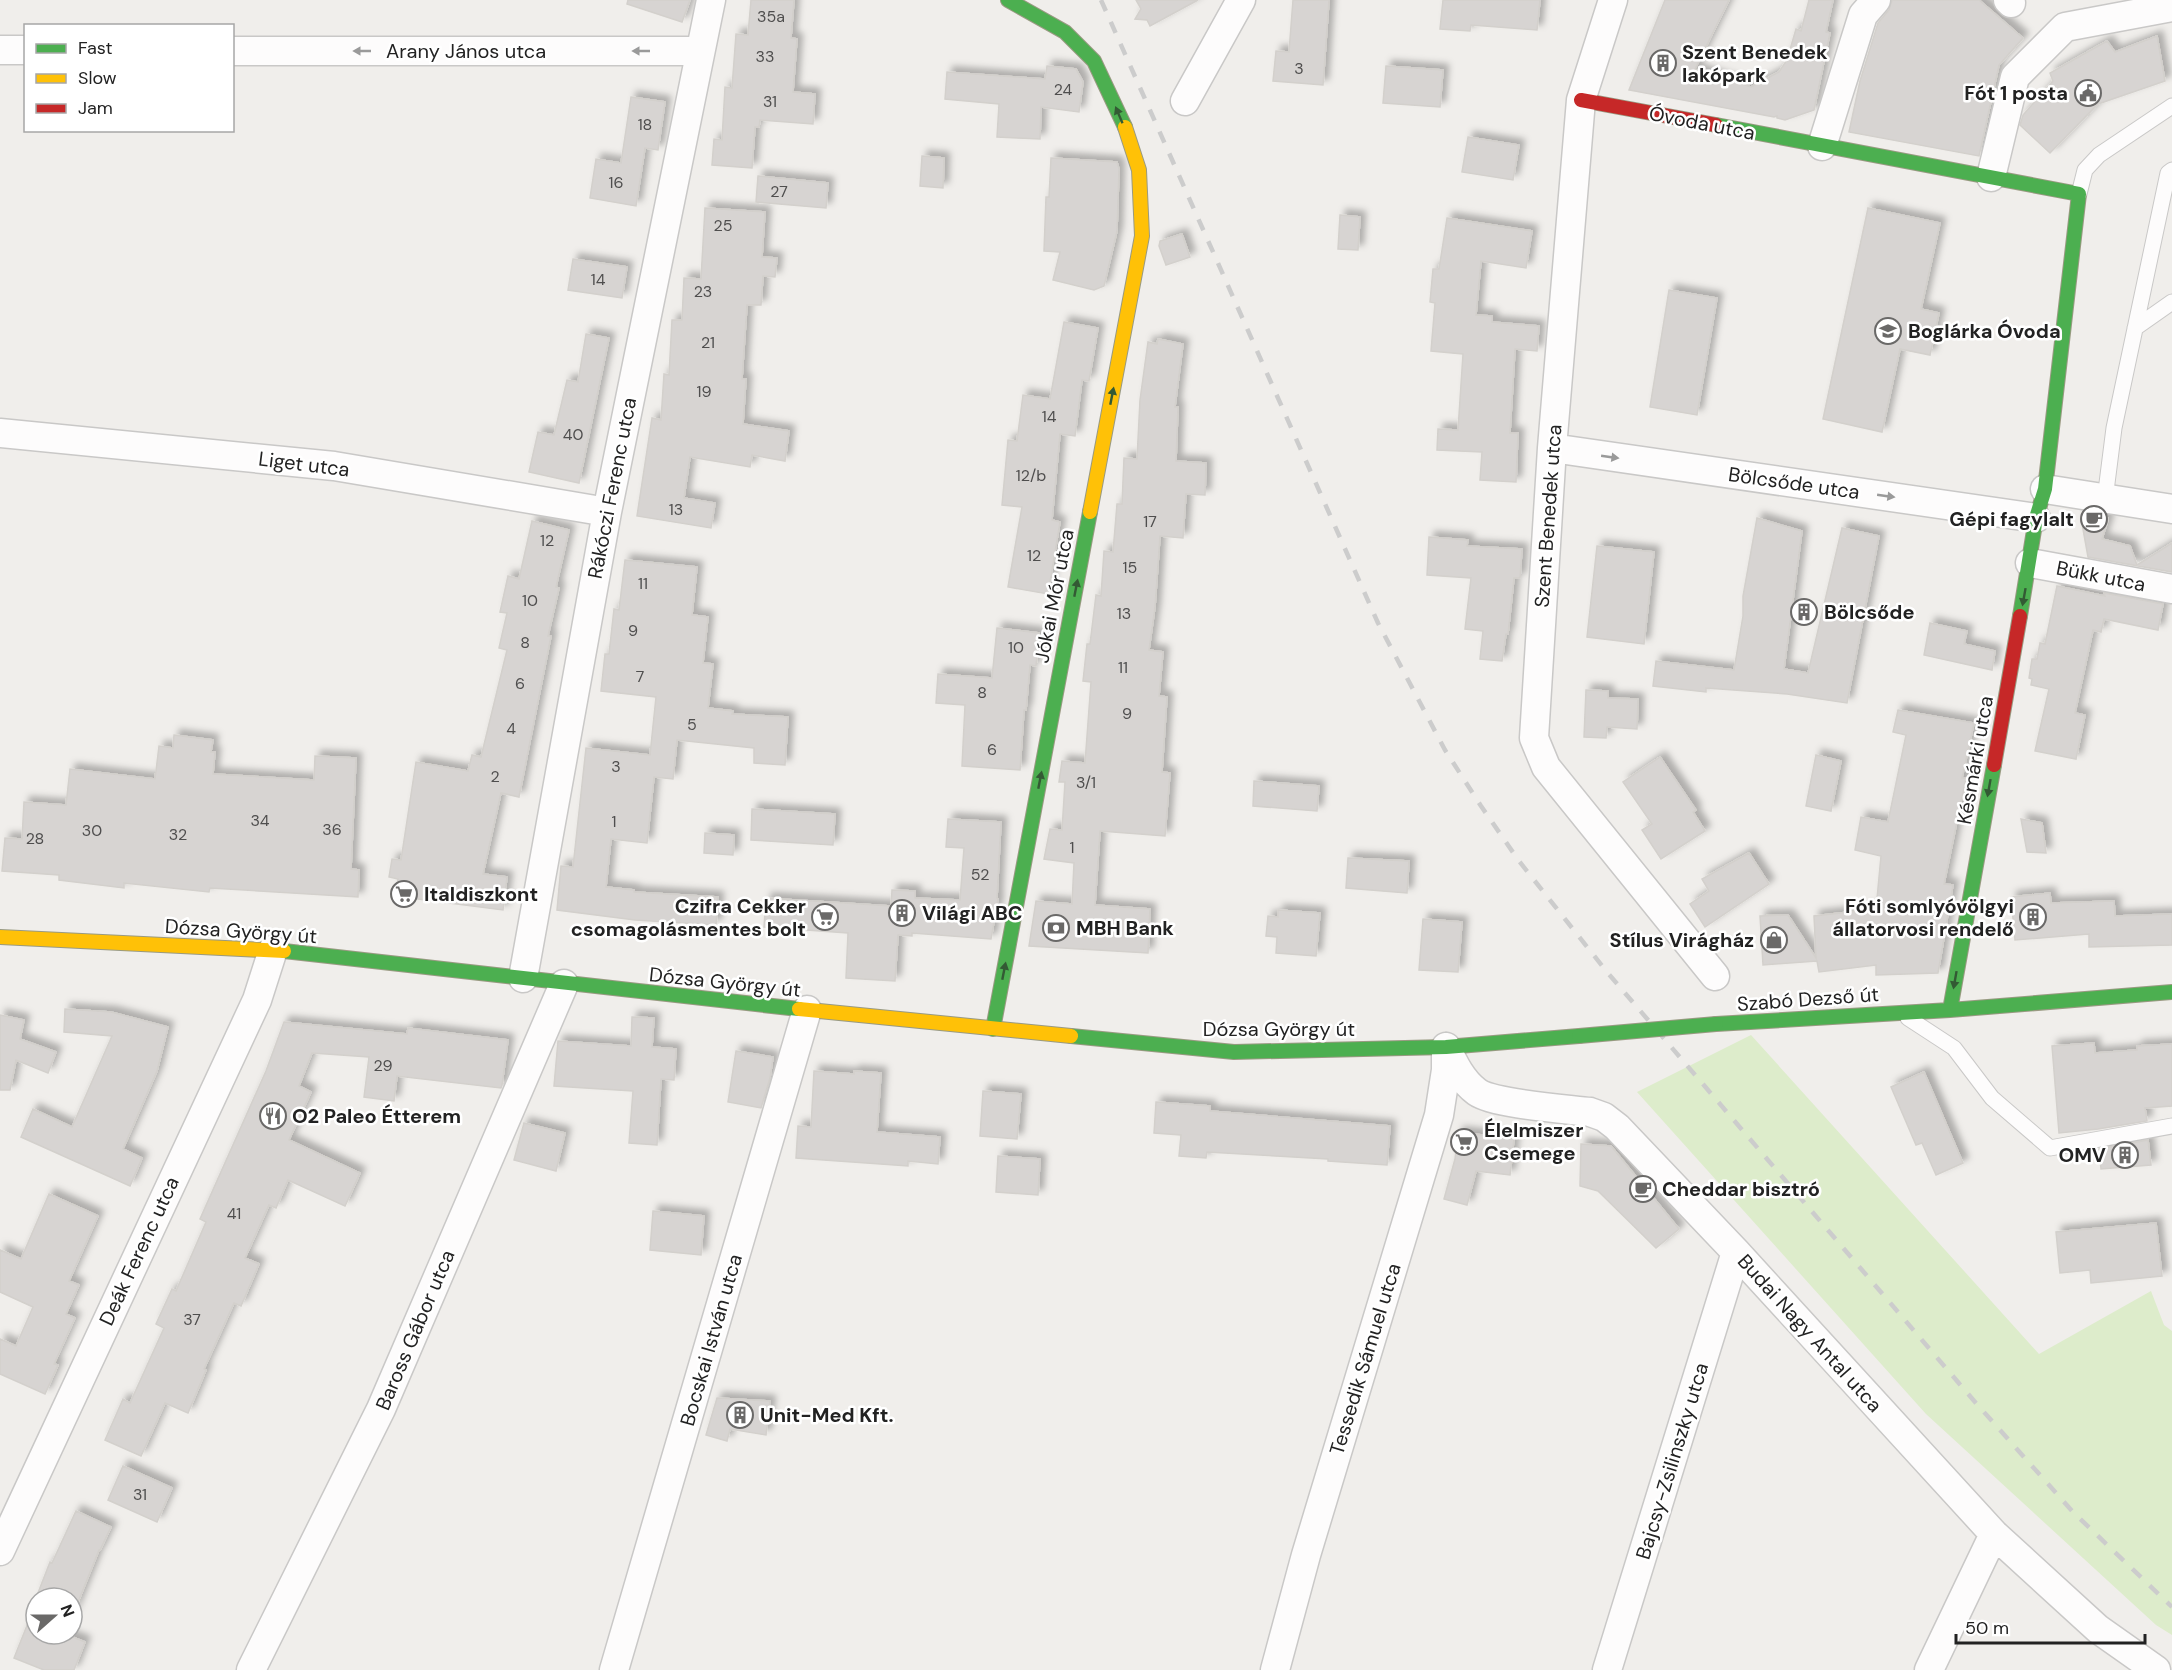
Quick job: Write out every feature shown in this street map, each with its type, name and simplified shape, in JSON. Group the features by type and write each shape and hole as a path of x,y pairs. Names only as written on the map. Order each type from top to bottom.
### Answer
{"street":[{"name":"Rákóczi Ferenc utca","path":"523,978 607,512 711,0"},
{"name":"Jókai Mór utca","path":"993,1029 1142,236 1139,170 1126,130 1094,62 1065,32 1008,0"},
{"path":"1185,101 1241,0"},
{"name":"Szent Benedek utca","path":"1613,0 1581,100 1552,448 1534,738 1546,767 1715,976"},
{"path":"1822,146 1863,15 1876,0"},
{"path":"1991,177 2015,77 2065,27 2172,7"},
{"path":"0,50 24,50"},
{"name":"Arany János utca","path":"234,51 699,51"},
{"name":"Óvoda utca","path":"1581,100 2079,194"},
{"name":"Késmárki utca","path":"1950,1010 2030,563 2036,518 2045,489 2079,194"},
{"name":"Liget utca","path":"0,433 334,466 607,512"},
{"name":"Bölcsőde utca","path":"1552,448 2036,518"},
{"path":"2045,489 2172,509"},
{"name":"Bükk utca","path":"2030,563 2172,589"},
{"name":"Dózsa György út","path":"0,937 273,950 807,1010 1234,1052 1446,1047"},
{"name":"Deák Ferenc utca","path":"0,1551 257,1000 273,950"},
{"name":"Baross Gábor utca","path":"251,1670 381,1409 564,984"},
{"name":"Szabó Dezső út","path":"1446,1047 1716,1024 1950,1010 2172,992"},
{"name":"Bocskai István utca","path":"614,1670 807,1010"},
{"name":"Budai Nagy Antal utca","path":"1446,1047 1460,1074 1479,1093 1494,1099 1590,1112 1604,1117 1617,1126 1736,1252 1994,1534 2098,1629 2156,1670"},
{"name":"Tessedik Sámuel utca","path":"1275,1670 1306,1555 1439,1115 1446,1070 1446,1047"},
{"name":"Bajcsy-Zsilinszky utca","path":"1607,1670 1736,1252"},
{"path":"1929,1670 1994,1534"}],"lane":[{"path":"2079,194 2085,170 2099,155 2172,106"},
{"path":"2105,499 2114,428 2168,173 2172,170"},
{"path":"2135,328 2172,302"},
{"path":"1900,1013 1954,1048 1992,1098 2050,1148 2172,1126"}],"green space":[{"path":"1751,1035 2039,1354 2151,1291 2164,1325 2172,1331 2172,1635 2156,1625 1926,1414 1637,1092"}],"building":[{"path":"628,0 690,0 682,22 627,4"},
{"path":"751,0 794,0 791,38 797,39 793,92 815,94 813,124 760,120 759,127 755,127 752,168 712,165 714,139 722,140 725,87 732,88 736,34 748,35"},
{"path":"1136,0 1198,0 1150,26 1147,20 1135,19 1141,9"},
{"path":"1293,0 1329,0 1323,85 1273,81 1276,51 1289,52"},
{"path":"1443,0 1540,0 1537,30 1471,25 1470,31 1440,29"},
{"name":"Szent Benedek lakópark","path":"1665,0 1729,0 1695,69 1751,87 1779,72 1787,60 1796,29 1801,31 1809,0 1833,0 1826,32 1830,33 1814,110 1785,120 1777,116 1629,90"},
{"path":"1892,0 1979,0 2023,38 1999,65 1979,156 1849,132 1860,81 1878,23 1889,10"},
{"name":"Fót 1 posta","path":"2157,36 2165,81 2098,104 2050,153 2020,125 2023,115 2053,81 2050,73 2107,41 2115,52"},
{"path":"1047,66 1076,69 1083,82 1079,112 1041,107 1040,139 997,137 999,104 945,99 947,72 1045,79"},
{"path":"1386,66 1443,70 1440,107 1383,103"},
{"path":"631,97 665,102 658,150 645,148 636,206 590,198 596,159 621,163"},
{"path":"1468,137 1519,145 1513,180 1462,172"},
{"path":"922,156 944,158 943,188 920,186"},
{"path":"1051,158 1117,162 1119,169 1117,231 1104,286 1094,290 1053,280 1060,252 1044,251 1046,197 1049,197"},
{"path":"758,176 828,183 826,208 756,202"},
{"path":"705,208 765,212 762,257 777,258 775,277 763,276 761,305 747,305 742,379 746,379 743,424 789,431 785,461 752,455 750,467 690,457 684,498 715,503 711,528 637,516 652,418 661,420 664,374 669,375 672,320 682,320 684,278 701,279"},
{"name":"Boglárka Óvoda","path":"1868,208 1940,223 1921,309 1939,313 1930,355 1900,349 1882,432 1823,419"},
{"path":"1340,215 1360,217 1358,250 1338,249"},
{"path":"1447,218 1532,231 1526,268 1481,261 1476,315 1492,316 1492,322 1539,326 1537,351 1515,349 1510,433 1518,433 1516,482 1480,480 1482,452 1437,450 1438,429 1458,430 1463,354 1431,351 1435,303 1430,302 1433,269 1439,269"},
{"path":"1182,234 1190,257 1166,265 1159,246 1160,241"},
{"path":"573,259 627,267 622,298 568,290"},
{"path":"1669,290 1717,298 1697,415 1650,407"},
{"path":"1064,322 1098,328 1089,381 1082,380 1075,436 1060,434 1052,520 1060,522 1048,594 1008,587 1022,507 1002,505 1008,440 1017,441 1023,395 1050,399"},
{"path":"586,334 609,338 579,483 529,472 538,432 554,435 567,380 578,382"},
{"path":"1158,339 1183,344 1175,407 1178,407 1176,461 1206,463 1205,495 1186,494 1183,538 1160,536 1155,607 1149,650 1163,652 1159,696 1167,697 1162,772 1170,773 1165,836 1100,831 1095,905 1150,909 1148,953 1029,946 1036,901 1072,904 1074,863 1044,859 1050,829 1062,830 1065,782 1059,782 1062,761 1085,763 1091,682 1083,681 1087,644 1090,644 1096,595 1101,596 1104,551 1113,552 1117,504 1122,504 1124,458 1137,459 1140,400 1148,342 1157,344"},
{"path":"2083,512 2107,516 2108,520 2102,539 2130,546 2137,565 2172,543 2172,572 2088,557 2081,518"},
{"name":"Bölcsőde","path":"1757,518 1802,531 1784,669 1808,673 1842,528 1879,536 1847,703 1787,694 1706,688 1706,692 1653,686 1656,661 1734,670 1743,616 1743,596"},
{"path":"532,521 569,530 556,587 559,588 548,636 551,636 519,797 501,793 483,874 507,877 503,910 395,896 398,879 389,877 392,859 401,860 416,762 468,771 472,755 481,757 507,650 499,648 507,613 500,612 508,576 519,579"},
{"path":"1429,537 1468,540 1467,546 1522,549 1520,578 1514,578 1508,634 1506,634 1502,661 1480,659 1483,631 1465,629 1471,578 1427,575"},
{"path":"1597,546 1654,552 1644,644 1587,637"},
{"path":"625,560 697,567 692,615 708,617 703,663 713,664 708,708 733,711 732,714 788,717 785,765 754,763 754,748 677,740 673,779 654,777 647,843 611,839 606,887 634,890 634,892 718,897 716,925 635,920 557,910 561,866 573,867 586,748 650,755 656,697 601,691 605,654 609,654 614,609 619,610"},
{"path":"2057,586 2105,596 2104,593 2163,604 2158,630 2104,619 2101,632 2093,630 2075,713 2085,715 2076,759 2035,751 2049,689 2031,685 2032,679 2029,678 2032,659 2037,659 2040,643 2045,644"},
{"path":"1930,623 1967,631 1964,644 1995,651 1992,670 1924,655"},
{"path":"997,628 1039,633 1036,666 1030,665 1020,770 962,766 965,705 936,703 938,674 992,678"},
{"path":"1586,690 1608,691 1608,698 1638,699 1637,729 1607,727 1606,738 1584,737"},
{"path":"1898,710 1974,723 1962,778 1966,778 1944,884 1953,885 1938,973 1876,975 1876,965 1819,972 1817,961 1763,965 1760,916 1788,915 1816,958 1814,916 1876,909 1881,856 1855,850 1861,817 1888,822 1906,735 1893,732"},
{"path":"174,735 213,740 211,752 215,752 213,774 314,780 315,756 356,758 351,869 359,870 358,897 210,888 209,892 124,883 124,888 59,880 59,875 2,871 5,838 22,839 24,802 66,805 70,769 155,779 159,746 173,748"},
{"path":"1816,755 1841,761 1831,811 1806,806"},
{"path":"1660,757 1696,810 1693,812 1705,831 1661,859 1642,830 1652,824 1623,782"},
{"path":"1254,781 1319,786 1317,811 1253,806"},
{"path":"752,809 835,814 833,845 751,840"},
{"path":"948,819 1001,822 998,899 991,939 912,933 912,936 898,935 895,981 846,978 848,933 764,927 766,898 891,906 892,890 915,891 915,898 960,900 964,848 946,847"},
{"path":"2021,819 2042,823 2046,853 2027,852"},
{"path":"705,833 734,835 733,855 704,853"},
{"path":"1749,853 1769,884 1705,927 1690,904 1709,891 1702,879"},
{"path":"1348,858 1409,861 1407,893 1346,888"},
{"path":"2050,893 2051,903 2114,901 2115,916 2172,914 2172,945 2089,947 2089,934 2015,940 2011,897"},
{"path":"1278,910 1320,913 1316,956 1276,953 1277,937 1266,936 1268,916 1278,917"},
{"path":"1423,919 1462,922 1458,972 1419,970"},
{"path":"65,1009 111,1012 168,1027 157,1071 123,1149 142,1158 130,1186 21,1137 33,1109 72,1127 112,1036 64,1032"},
{"path":"0,1015 24,1020 20,1039 56,1052 48,1073 16,1060 10,1090 0,1090"},
{"path":"632,1017 654,1018 652,1047 676,1049 674,1080 661,1079 657,1145 629,1143 633,1091 554,1086 558,1041 631,1046"},
{"path":"284,1022 407,1034 408,1028 508,1040 502,1085 501,1088 397,1076 394,1101 364,1097 369,1057 312,1053 299,1086 311,1092 289,1140 360,1173 345,1206 288,1180 276,1208 269,1205 245,1258 259,1264 241,1306 234,1303 204,1369 206,1370 188,1413 165,1403 141,1456 105,1440 123,1399 130,1403 164,1328 156,1324 172,1289 176,1291 206,1222 200,1219 266,1071"},
{"path":"2094,1043 2095,1053 2137,1050 2137,1046 2172,1044 2172,1106 2145,1108 2147,1121 2059,1133 2052,1046"},
{"path":"736,1051 773,1057 770,1078 761,1108 728,1102"},
{"path":"814,1071 854,1074 854,1071 881,1073 877,1132 940,1137 938,1164 908,1161 908,1166 796,1158 798,1126 811,1127"},
{"path":"1924,1072 1963,1163 1936,1175 1922,1143 1916,1145 1891,1087"},
{"path":"983,1091 1021,1094 1017,1139 980,1136"},
{"path":"1156,1102 1210,1106 1210,1111 1390,1126 1387,1165 1207,1152 1206,1158 1179,1156 1181,1135 1154,1133"},
{"path":"524,1123 565,1133 556,1171 514,1160"},
{"path":"1458,1132 1514,1139 1510,1175 1476,1171 1467,1205 1444,1199 1455,1159"},
{"name":"OMV","path":"2148,1140 2151,1165 2101,1169 2099,1149"},
{"path":"1581,1144 1611,1146 1679,1229 1656,1248 1598,1191 1580,1186"},
{"path":"998,1156 1040,1159 1038,1195 996,1192"},
{"path":"49,1194 98,1216 69,1281 79,1285 66,1314 75,1318 54,1364 58,1365 45,1394 0,1374 0,1339 16,1346 33,1307 0,1292 0,1250 21,1259"},
{"path":"653,1211 704,1216 701,1255 650,1250"},
{"path":"2156,1223 2162,1276 2091,1283 2090,1270 2060,1273 2056,1232"},
{"name":"Unit-Med Kft.","path":"717,1398 770,1401 766,1435 730,1429 727,1441 706,1435"},
{"path":"123,1466 172,1488 157,1522 108,1500"},
{"path":"76,1511 111,1527 84,1587 41,1586 50,1562 52,1563"},
{"path":"24,1633 24,1646 83,1646 74,1670 44,1670 14,1658"}],"railway":[{"path":"1101,0 1378,623 1445,750 1481,806 1519,861 1607,972 1975,1402 2073,1512 2172,1607"}],"traffic: fast":[{"path":"1008,0 1065,32 1094,61 1125,127"},
{"path":"1716,125 2079,194 2045,489 2036,518 2020,616"},
{"path":"993,1029 1090,512"},
{"path":"1950,1010 1994,765"},
{"path":"284,951 799,1009"},
{"path":"1716,1024 1950,1010 2172,992"},
{"path":"1579,1036 1716,1024"},
{"path":"1071,1036 1234,1052 1446,1047 1579,1036"}],"traffic: slow":[{"path":"1090,512 1142,236 1139,170 1125,127"},
{"path":"0,937 284,951"},
{"path":"799,1009 1071,1036"}],"traffic: jam":[{"path":"1581,100 1716,125"},
{"path":"1994,765 2020,616"}],"place":[{"name":"Szent Benedek lakópark","path":"1663,63"},
{"name":"Fót 1 posta","path":"2088,93"},
{"name":"Boglárka Óvoda","path":"1888,331"},
{"name":"Gépi fagylalt","path":"2094,519"},
{"name":"Bölcsőde","path":"1804,612"},
{"name":"Italdiszkont","path":"404,894"},
{"name":"Világi ABC","path":"902,913"},
{"name":"Czifra Cekker csomagolásmentes bolt","path":"825,917"},
{"name":"Fóti somlyóvölgyi állatorvosi rendelő","path":"2033,917"},
{"name":"MBH Bank","path":"1056,928"},
{"name":"Stílus Virágház","path":"1774,940"},
{"name":"O2 Paleo Étterem","path":"273,1116"},
{"name":"Élelmiszer Csemege","path":"1464,1142"},
{"name":"OMV","path":"2125,1155"},
{"name":"Cheddar bisztró","path":"1643,1189"},
{"name":"Unit-Med Kft.","path":"740,1415"}]}
